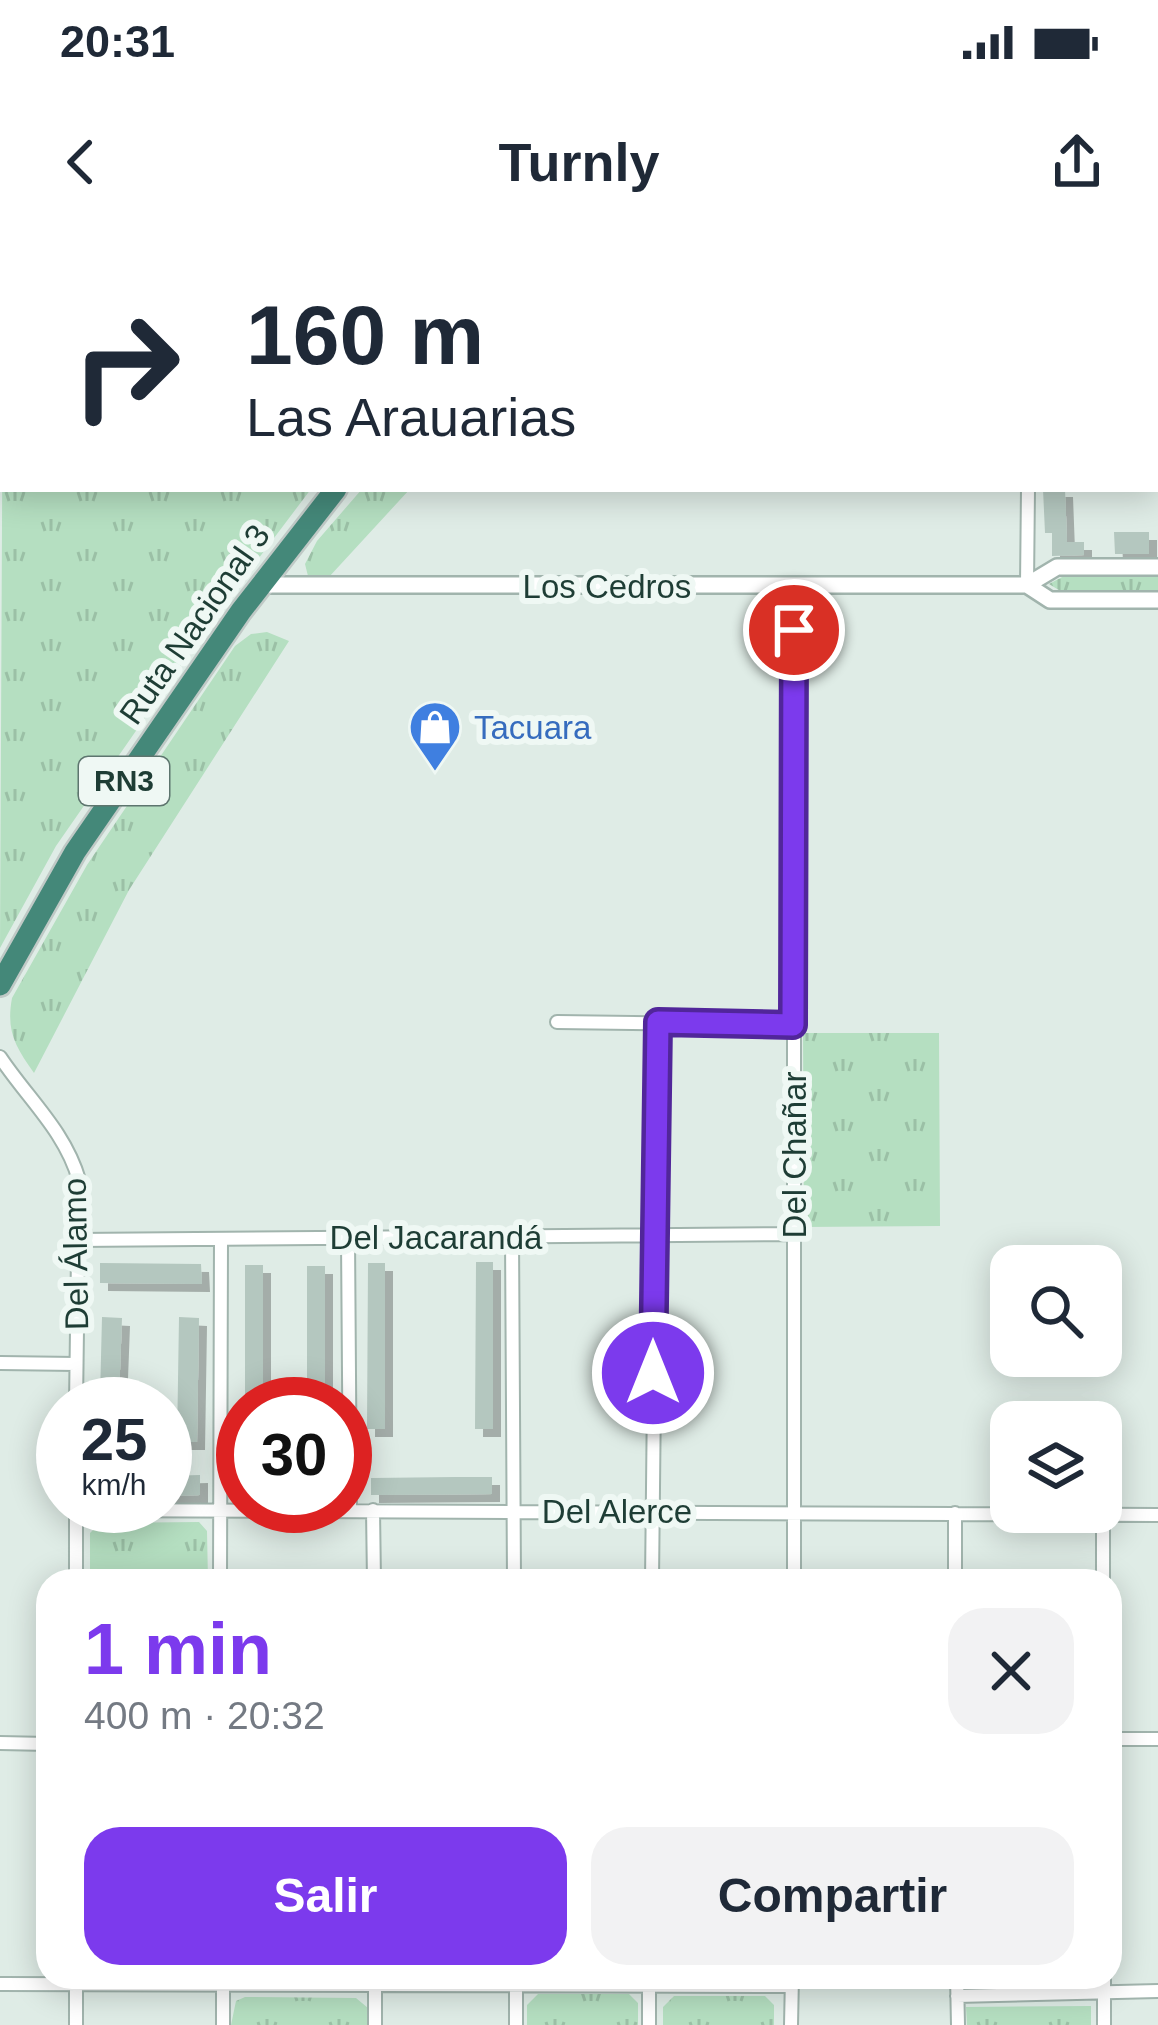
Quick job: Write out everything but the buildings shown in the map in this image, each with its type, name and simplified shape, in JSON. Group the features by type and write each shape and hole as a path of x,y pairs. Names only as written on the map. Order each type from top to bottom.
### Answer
{"highway":[{"name":"Ruta Nacional 3","path":"0,985 75,852 260,585 334,492"}],"street":[{"path":"1027,585 1028,492"},
{"name":"Los Cedros","path":"260,585 1027,585 1057,567 1158,567"},
{"name":"Los Cedros","path":"1027,585 1050,600 1158,600"},
{"name":"Del Chañar","path":"794,586 794,1569"},
{"path":"557,1022 793,1025"},
{"path":"652,1569 658,1022"},
{"name":"Del Álamo","path":"0,1057 71,1152 79,1180 76,1377"},
{"name":"Del Jacarandá","path":"77,1240 795,1234"},
{"path":"512,1236 514,1569"},
{"path":"348,1238 349,1377"},
{"path":"220,1377 221,1239"},
{"path":"0,1363 76,1364"},
{"path":"373,1510 374,1569"},
{"name":"Del Alerce","path":"373,1510 990,1514"},
{"path":"955,1513 956,1569"},
{"name":"Del Alerce","path":"1122,1516 1158,1515"},
{"path":"76,1533 76,1569"},
{"path":"220,1533 220,1569"},
{"path":"1103,1533 1103,1569"},
{"path":"1122,1739 1158,1739"},
{"path":"0,1743 36,1744"},
{"path":"0,1984 36,1983"},
{"path":"76,1989 76,2025"},
{"path":"223,1989 223,2025"},
{"path":"375,1989 375,2025"},
{"path":"516,1989 516,2025"},
{"path":"649,1989 649,2025"},
{"path":"791,2025 792,1989"},
{"path":"957,1989 958,2025"},
{"path":"957,1996 1158,1991"},
{"path":"1104,1992 1104,2025"}],"green space":[{"path":"2,492 309,492 222,607 56,846 0,948"},
{"path":"359,492 407,492 329,577 308,576 305,564 317,541"},
{"path":"1158,575 1158,591 1062,592 1049,584 1064,576"},
{"path":"267,632 289,641 129,890 34,1073 14,1038 12,998 87,865 235,646 251,634"},
{"path":"803,1033 939,1033 940,1226 804,1227"},
{"path":"192,1522 199,1522 207,1531 208,1569 90,1569 90,1533 192,1533"},
{"path":"538,1994 629,1994 638,2003 638,2025 527,2025 527,2005"},
{"path":"674,1996 765,1996 774,2005 774,2025 663,2025 663,2007"},
{"path":"245,1997 356,1998 368,2008 368,2025 231,2025 236,2001"},
{"path":"1091,2006 1091,2025 967,2025 966,2007"}],"place":[{"name":"Tacuara","path":"435,773"}],"route":[{"path":"653,1373 658,1022 793,1025 794,630"}]}
